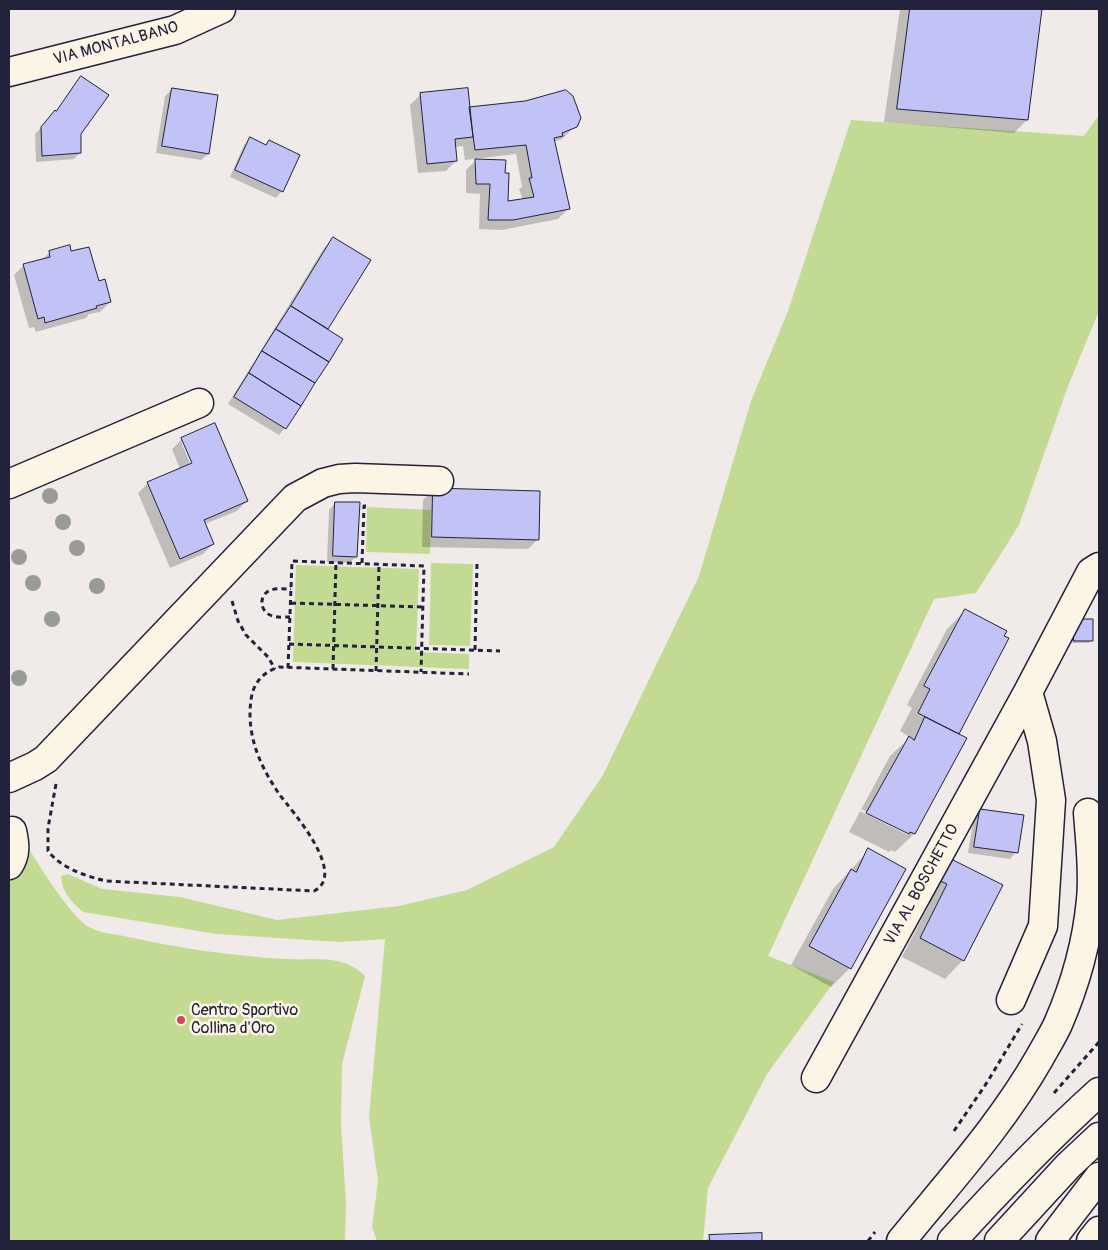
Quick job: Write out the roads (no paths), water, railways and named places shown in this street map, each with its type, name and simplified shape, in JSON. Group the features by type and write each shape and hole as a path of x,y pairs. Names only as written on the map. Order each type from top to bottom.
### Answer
{"street":[{"name":"VIA MONTALBANO","path":"9,72 175,30 221,9"},
{"path":"9,484 199,403"},
{"path":"9,778 36,766 46,759 295,498 323,483 339,479 439,481"},
{"name":"VIA AL BOSCHETTO","path":"816,1078 1092,572 1099,567"},
{"path":"1018,1009 1043,926 1051,800 1042,741 1028,692"},
{"path":"901,1241 1002,1116 1030,1074 1058,1025 1074,982 1086,938 1095,854 1088,812"},
{"path":"9,866 14,856 14,842 10,830"},
{"path":"952,1241 1045,1142 1099,1092"},
{"path":"999,1241 1068,1166 1099,1137"},
{"path":"1050,1241 1099,1177"},
{"path":"1091,1241 1099,1232"}],"place":[{"name":"Centro Sportivo Collina d'Oro","path":"181,1020"}]}
